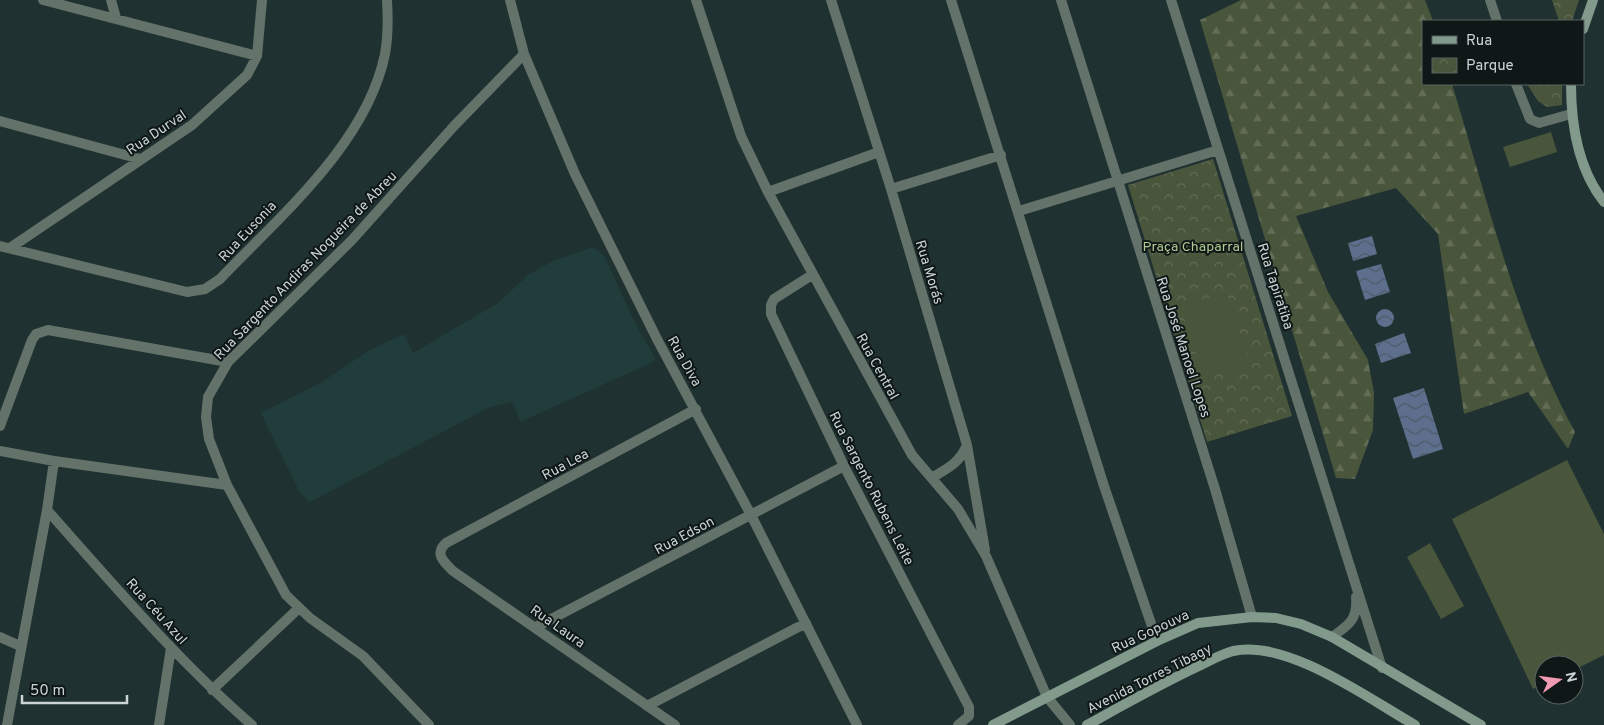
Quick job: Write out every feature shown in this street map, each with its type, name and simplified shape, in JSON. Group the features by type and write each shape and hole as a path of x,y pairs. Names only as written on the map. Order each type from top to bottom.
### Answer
{"main road":[{"path":"1584,26 1593,0"},
{"path":"1571,85 1571,114 1587,172 1604,202"},
{"name":"Rua Gopouva","path":"992,725 1157,641 1198,623 1252,617 1276,618 1293,622 1332,637 1481,725"},
{"name":"Avenida Torres Tibagy","path":"1087,725 1201,665 1233,651 1251,650 1280,654 1310,665 1416,725"}],"street":[{"path":"43,0 257,56"},
{"path":"110,0 116,18"},
{"name":"Rua Durval","path":"5,247 192,125 247,75 257,56 262,0"},
{"name":"Rua Eusonia","path":"5,247 187,292 204,289 220,279 312,182 349,137 370,100 385,53 387,0"},
{"name":"Rua Diva","path":"510,0 524,54 575,174 658,341 751,515 857,725"},
{"name":"Rua Central","path":"696,0 741,136 768,192 912,455 958,510 986,556 1047,697 1070,725"},
{"name":"Rua Morás","path":"831,0 891,189 967,445 986,556"},
{"path":"951,0 1019,211 1104,486 1157,641"},
{"name":"Rua José Manoel Lopes","path":"1061,0 1215,488 1252,617"},
{"name":"Rua Tapiratiba","path":"1171,0 1382,668"},
{"path":"1490,0 1497,20"},
{"name":"Rua Sargento Andiras Nogueira de Abreu","path":"430,725 363,656 299,608 286,595 227,485 209,439 206,417 208,397 228,362 352,240 454,126 524,54"},
{"path":"1516,85 1530,119 1539,123 1571,114"},
{"path":"0,121 140,159"},
{"path":"1019,211 1218,150"},
{"path":"768,192 879,152"},
{"path":"891,189 1001,155"},
{"name":"Rua Sargento Rubens Leite","path":"812,275 774,299 770,305 771,314 844,466 969,707 969,716 958,725"},
{"path":"0,426 32,340 36,334 48,330 228,362"},
{"name":"Rua Lea","path":"446,543 696,409"},
{"path":"932,477 957,462 967,445"},
{"path":"0,451 54,461 227,485"},
{"path":"7,725 20,646 47,510 54,461"},
{"name":"Rua Edson","path":"536,627 844,466"},
{"name":"Rua Céu Azul","path":"47,510 171,648 212,690 252,725"},
{"name":"Rua Laura","path":"446,543 441,548 440,554 448,566 675,725"},
{"name":"Rua Tapiratiba","path":"1332,637 1348,626 1357,610 1355,581"},
{"path":"212,690 299,608"},
{"path":"647,706 806,623"},
{"path":"0,637 20,646"},
{"path":"158,725 171,648"}],"shaded area":[{"path":"593,247 604,255 633,319 655,358 653,362 520,422 513,402 490,407 310,502 299,491 261,413 322,382 368,351 404,334 413,353 498,303 528,275 551,262"}],"green space":[{"path":"1241,0 1425,0 1433,20 1422,20 1422,85 1452,85 1491,217 1520,305 1554,391 1575,432 1568,449 1528,392 1464,414 1438,234 1396,188 1296,216 1328,292 1368,360 1374,393 1373,430 1355,479 1336,478 1200,20"},
{"path":"1552,0 1579,0 1572,20 1559,20"},
{"path":"1528,85 1562,85 1562,105 1547,107 1538,101"},
{"path":"1551,132 1557,152 1510,167 1503,147"},
{"name":"Praça Chaparral","path":"1213,159 1292,416 1207,442 1128,185"},
{"path":"1226,292 1250,363 1205,379 1180,307"},
{"path":"1567,460 1604,534 1604,655 1584,665 1584,655 1534,655 1533,689 1452,519"},
{"path":"1430,543 1464,606 1441,619 1407,557"}],"water":[{"path":"1372,236 1377,254 1353,261 1348,243"},
{"path":"1381,264 1390,292 1365,300 1356,271"},
{"path":"1385,309 1391,312 1394,318 1391,324 1385,327 1379,324 1376,318 1379,312"},
{"path":"1404,333 1411,353 1381,363 1375,344"},
{"path":"1424,388 1443,449 1413,459 1393,398"}]}
